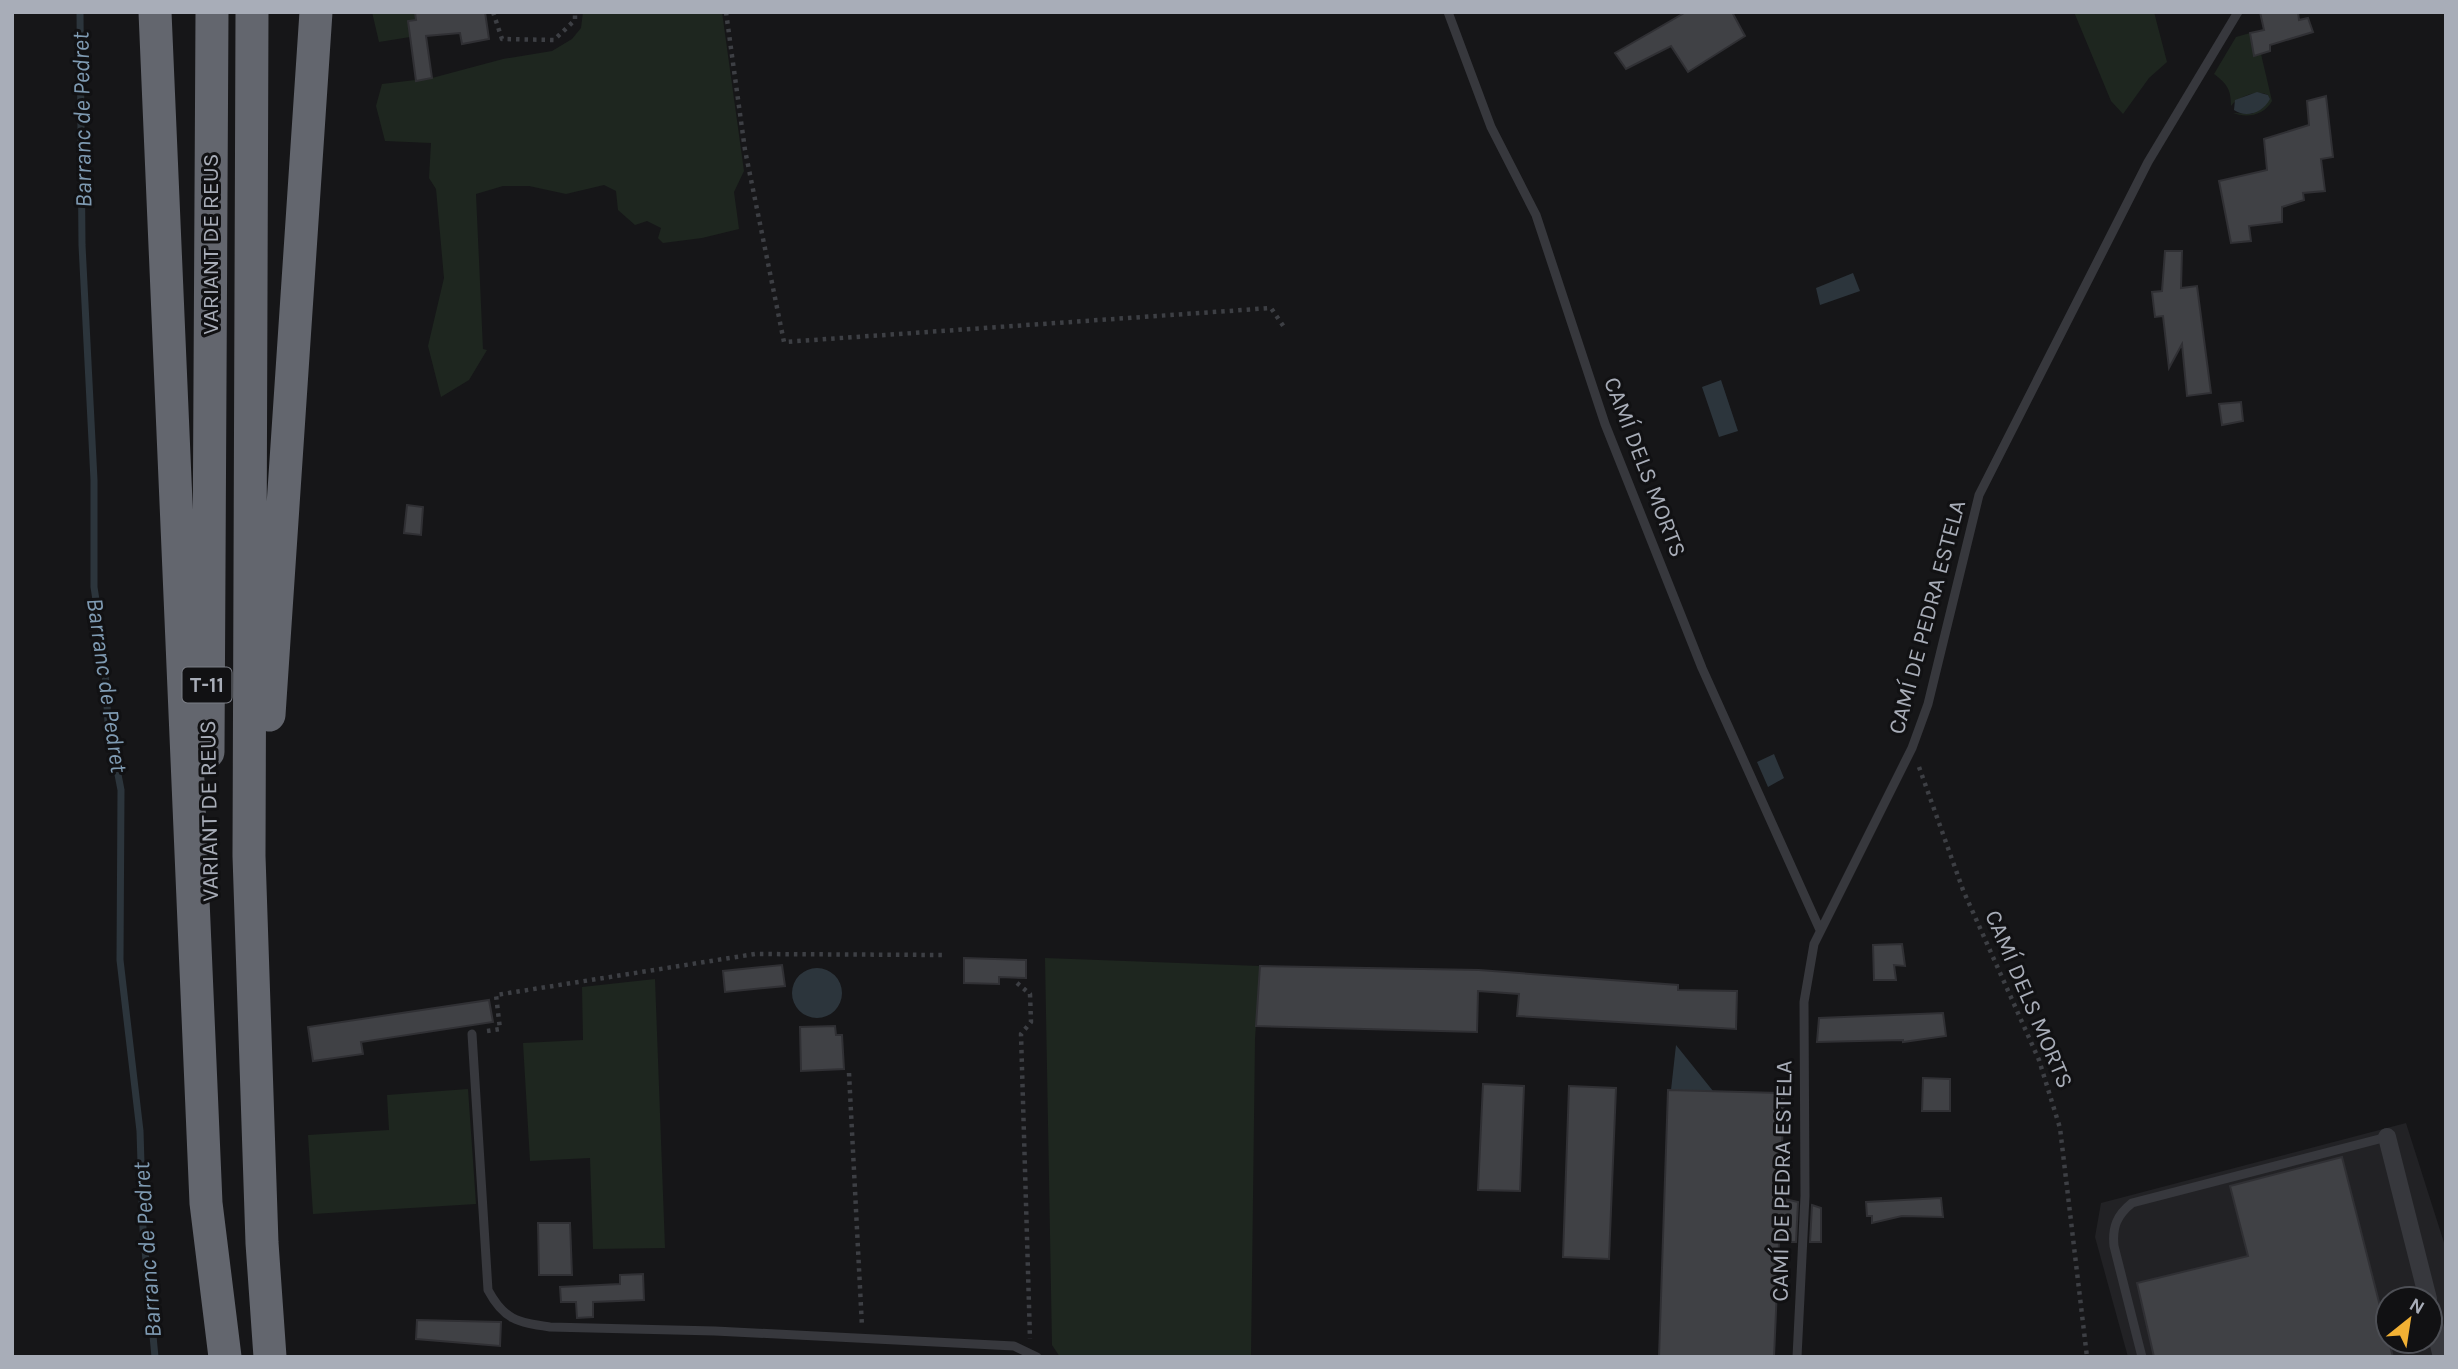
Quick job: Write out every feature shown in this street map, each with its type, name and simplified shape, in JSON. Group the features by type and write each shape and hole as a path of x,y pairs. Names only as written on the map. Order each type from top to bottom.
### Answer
{"highway":[{"path":"155,12 206,1203 225,1357"},
{"name":"VARIANT DE REUS","path":"212,12 207,666 209,865 220,1203 232,1357"},
{"name":"VARIANT DE REUS","path":"252,12 248,856 262,1243 270,1357"},
{"path":"262,1243 269,710 316,12"}],"street":[{"path":"2387,1137 2424,1285"}],"lane":[{"name":"CAMÍ DELS MORTS","path":"1448,12 1491,127 1536,215 1605,424 1702,668 1821,930"},
{"name":"CAMÍ DE PEDRA ESTELA","path":"1797,1357 1805,1196 1804,1002 1814,944 1912,748 1928,704 1979,495 2148,162 2238,12"},
{"path":"472,1034 488,1290 499,1310 524,1323 550,1327 1014,1346 1034,1355"},
{"path":"2142,1357 2114,1246 2113,1236 2119,1213 2132,1203 2387,1137"}],"path":[{"path":"493,12 502,39 554,40 575,20 575,12"},
{"path":"726,12 745,150 784,342 1271,308 1286,330"},
{"name":"CAMÍ DELS MORTS","path":"1912,748 1963,890 2039,1060 2060,1128 2087,1357"},
{"path":"472,1034 500,1029 496,995 755,954 944,955"},
{"path":"1017,983 1030,994 1031,1022 1021,1034 1034,1355"},
{"path":"849,1073 863,1338"}],"shaded area":[{"path":"372,12 415,12 416,20 408,22 410,37 379,42"},
{"path":"583,12 722,12 744,171 734,192 739,229 702,238 663,243 658,238 661,228 647,221 635,225 618,210 616,191 604,185 566,194 529,186 503,186 476,194 483,349 487,350 469,380 441,397 428,346 444,278 436,189 429,178 431,143 385,141 376,106 382,84 432,78 503,59 552,51 572,39 581,28"},
{"path":"2074,12 2154,12 2167,62 2149,78 2123,114 2111,101"},
{"path":"2250,33 2254,56 2261,54 2272,101 2260,113 2254,114 2243,115 2233,113 2252,114 2270,99 2268,95 2248,95 2231,106 2227,87 2214,74 2236,37"},
{"path":"2257,92 2268,95 2270,99 2263,107 2249,114 2234,110 2235,100"},
{"path":"1853,273 1860,291 1820,305 1816,288"},
{"path":"1721,380 1738,431 1719,437 1702,387"},
{"path":"1774,754 1784,778 1768,787 1757,762"},
{"path":"1045,958 1260,966 1255,1039 1251,1357 1060,1357 1052,1345"},
{"path":"817,968 835,975 842,993 835,1011 817,1018 799,1011 792,993 799,975"},
{"path":"655,979 665,1248 593,1249 590,1158 530,1161 523,1043 583,1040 582,987"},
{"path":"1676,1045 1713,1091 1671,1090"},
{"path":"468,1089 476,1204 313,1214 308,1135 389,1130 387,1095"},
{"path":"2406,1123 2446,1249 2446,1357 2128,1357 2095,1237 2101,1203"}],"building":[{"path":"415,12 485,12 489,39 462,44 460,33 426,36 432,78 416,81 408,21 416,20"},
{"path":"1686,12 1732,12 1745,36 1688,72 1671,46 1626,69 1615,53"},
{"path":"2260,12 2298,12 2299,20 2308,18 2313,32 2270,45 2270,51 2254,56 2250,33 2264,30"},
{"path":"2326,96 2333,157 2321,159 2325,191 2303,193 2304,200 2282,207 2282,222 2249,226 2251,241 2231,243 2219,181 2267,170 2264,139 2309,125 2307,101"},
{"path":"2165,251 2182,251 2181,288 2197,286 2211,393 2187,396 2182,344 2169,368 2163,316 2155,317 2152,292 2162,291"},
{"path":"2241,402 2243,421 2222,425 2219,404"},
{"path":"407,505 423,507 421,535 404,533"},
{"path":"1902,944 1905,966 1894,965 1896,980 1874,980 1873,945"},
{"path":"964,958 1026,960 1026,978 999,977 999,984 964,983"},
{"path":"782,965 785,986 725,992 723,971"},
{"path":"1260,966 1479,970 1678,985 1678,990 1737,991 1736,1029 1517,1016 1519,994 1478,991 1477,1032 1256,1026"},
{"path":"489,1000 493,1022 361,1042 363,1054 313,1061 308,1027"},
{"path":"1943,1013 1946,1036 1903,1042 1817,1042 1819,1018"},
{"path":"835,1026 836,1035 842,1035 844,1069 801,1071 800,1027"},
{"path":"1923,1078 1950,1079 1950,1111 1922,1111"},
{"path":"1483,1084 1524,1086 1520,1191 1478,1190"},
{"path":"1569,1086 1616,1088 1609,1259 1563,1257"},
{"path":"1668,1090 1784,1093 1780,1198 1798,1202 1796,1242 1779,1242 1774,1357 1659,1357"},
{"path":"2342,1157 2375,1285 2374,1355 2393,1357 2154,1357 2137,1283 2248,1256 2230,1186"},
{"path":"1941,1198 1943,1217 1902,1216 1872,1223 1872,1216 1867,1216 1866,1202"},
{"path":"1812,1205 1821,1208 1821,1242 1810,1242"},
{"path":"538,1223 570,1223 572,1275 539,1275"},
{"path":"643,1274 644,1300 593,1302 593,1317 577,1318 576,1302 561,1302 560,1287 620,1284 620,1275"},
{"path":"417,1320 501,1322 500,1346 416,1339"}],"waterway":[{"name":"Barranc de Pedret","path":"80,12 82,245 94,480 94,587 104,652 108,723 121,790 120,960 140,1131 143,1229 155,1357"}]}
